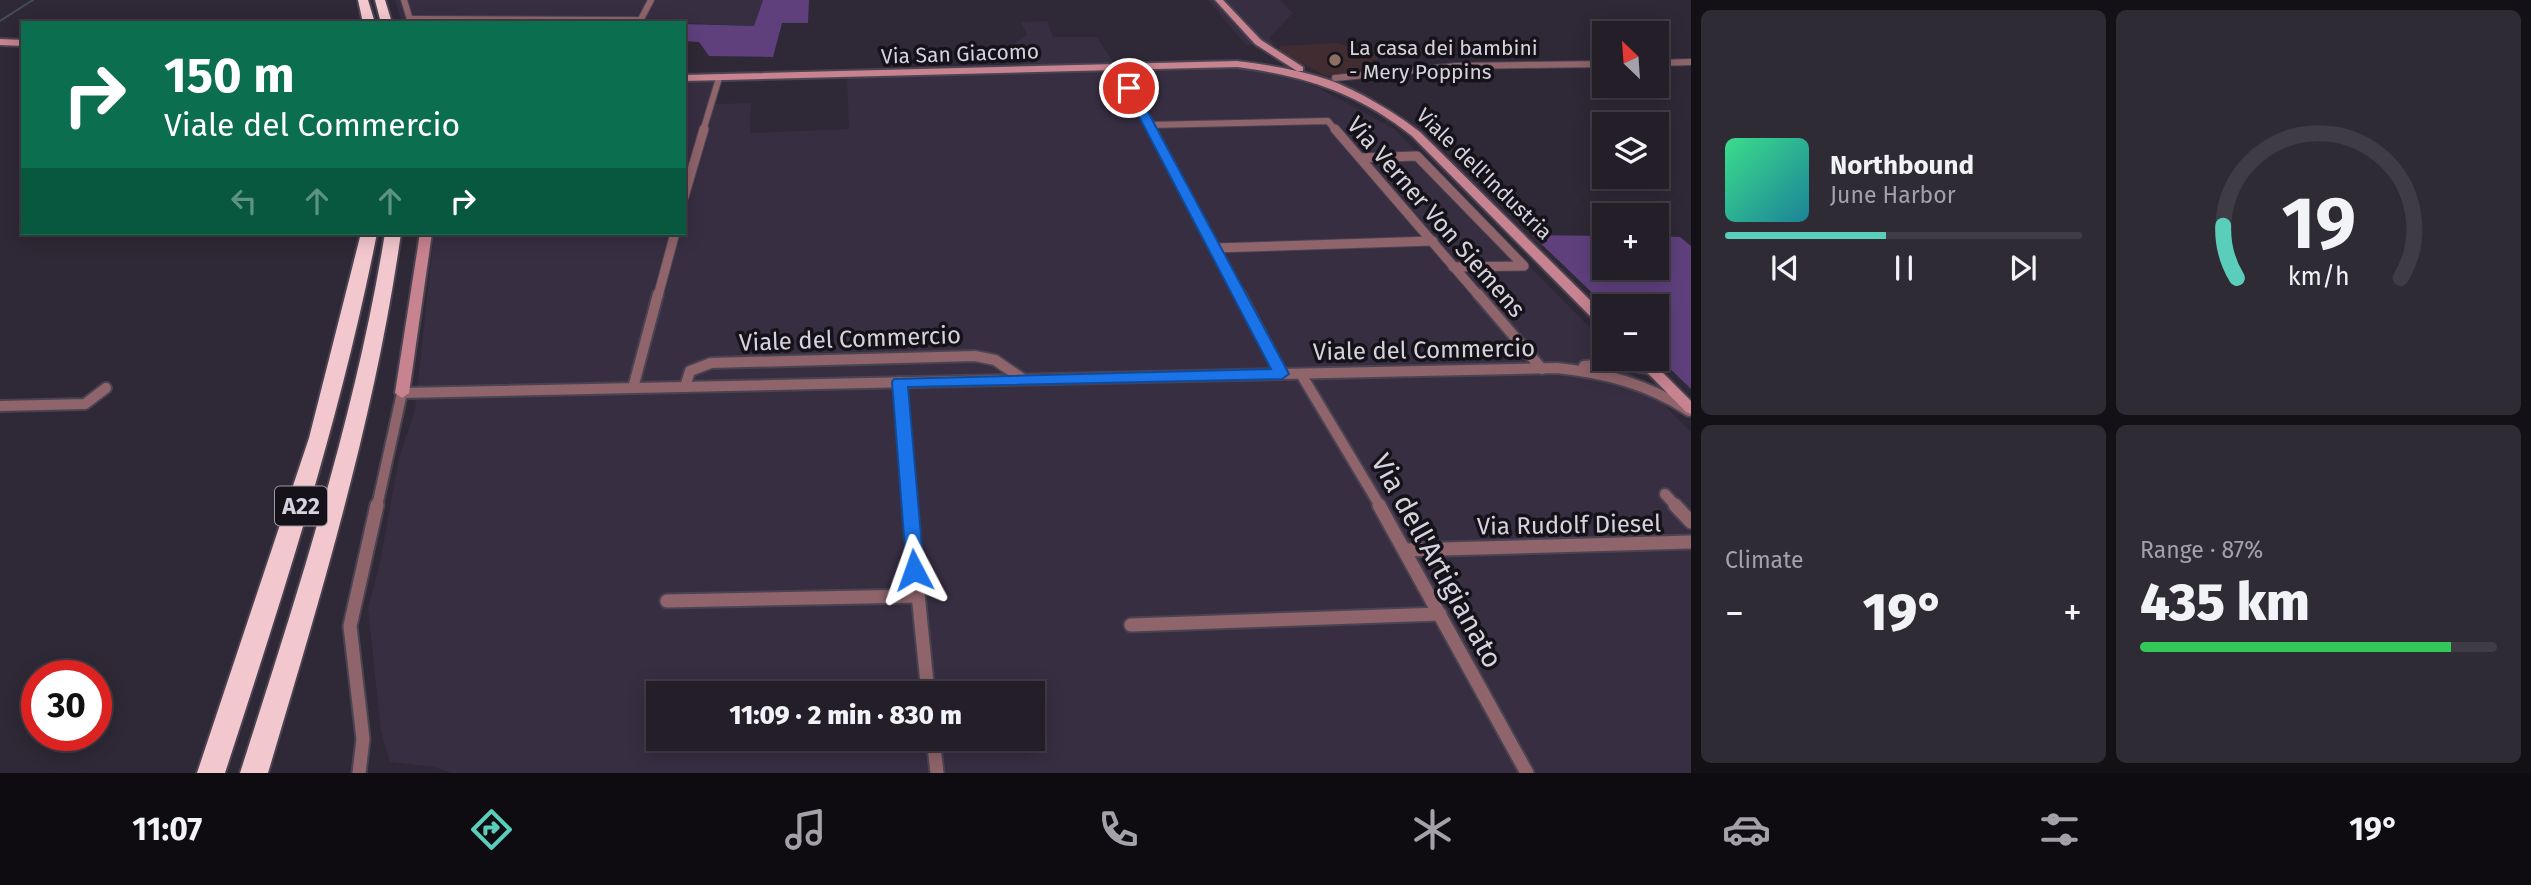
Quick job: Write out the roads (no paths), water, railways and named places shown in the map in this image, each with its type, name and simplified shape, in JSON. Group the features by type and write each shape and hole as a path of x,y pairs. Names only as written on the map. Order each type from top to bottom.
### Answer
{"highway":[{"path":"363,0 368,21"},
{"path":"380,0 386,21"},
{"name":"A22","path":"211,773 314,464 348,340 369,235"},
{"name":"A22","path":"254,773 346,461 376,339 394,235"}],"street":[{"path":"404,0 411,21"},
{"path":"640,21 651,0"},
{"name":"Viale dell'Industria","path":"1219,0 1235,19 1286,62 1333,81 1393,116 1416,134 1592,310"},
{"path":"1235,19 1255,54 1242,63"},
{"path":"0,42 21,43"},
{"name":"Via San Giacomo","path":"686,78 717,83 747,77 1286,62"},
{"name":"Via San Giacomo","path":"1263,66 1277,66 1286,62"},
{"path":"1670,63 1691,62"},
{"name":"Via San Giacomo","path":"1242,63 1333,81 1456,66 1592,64"},
{"path":"1119,67 1282,374"},
{"path":"686,190 717,83"},
{"name":"Via Verner Von Siemens","path":"1149,125 1328,121 1542,369"},
{"path":"1360,158 1417,156 1524,266 1452,267"},
{"path":"359,773 363,739 351,626 402,393 426,235"},
{"path":"633,388 674,235"},
{"path":"1215,248 1433,241"},
{"name":"Viale del Commercio","path":"685,387 690,371 711,363 962,356 995,360 1024,379"},
{"path":"1557,368 1592,363"},
{"name":"Viale del Commercio","path":"402,393 1557,368 1615,376"},
{"path":"1615,376 1636,376 1647,371"},
{"path":"1654,371 1691,410"},
{"name":"Via dell'Artigianato","path":"1301,374 1406,551 1527,773"},
{"path":"1615,376 1648,388 1691,410"},
{"path":"900,382 916,596 927,681"},
{"path":"0,405 85,404 106,388"},
{"name":"Via Rudolf Diesel","path":"1665,494 1691,522"},
{"name":"Via Rudolf Diesel","path":"1406,551 1691,542"},
{"path":"667,601 916,596"},
{"path":"1131,625 1440,614"},
{"path":"934,751 937,773"}],"waterway":[{"path":"0,21 33,0"}],"place":[{"name":"La casa dei bambini - Mery Poppins","path":"1335,60"}]}
